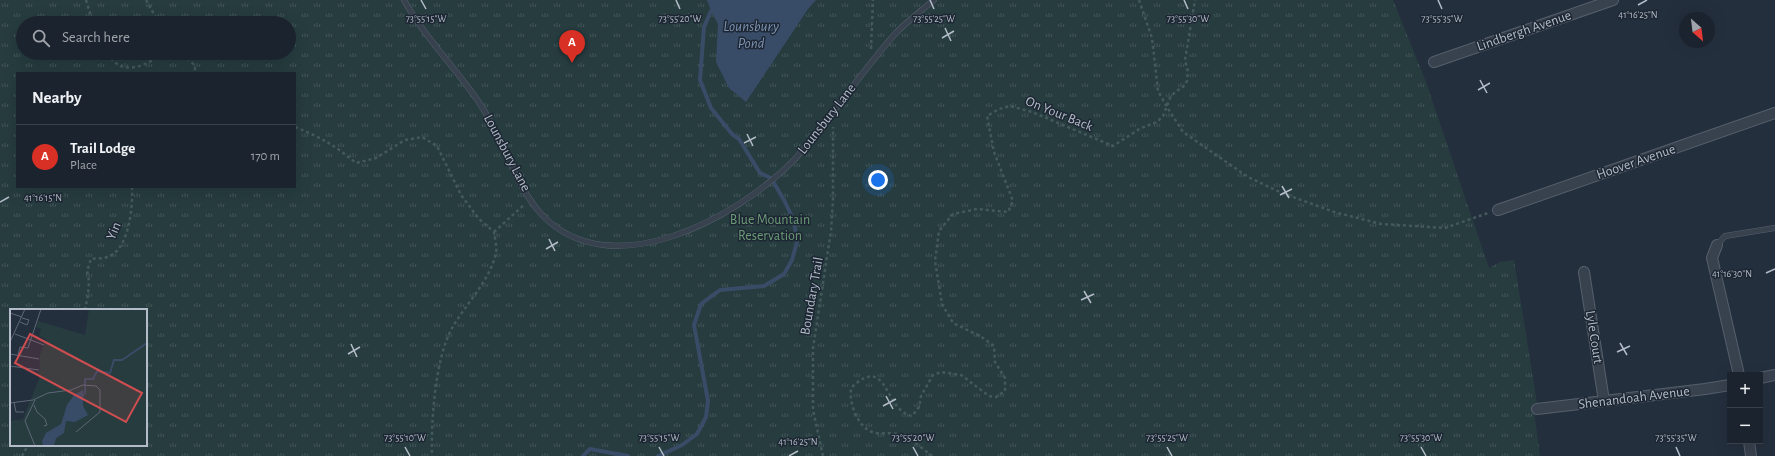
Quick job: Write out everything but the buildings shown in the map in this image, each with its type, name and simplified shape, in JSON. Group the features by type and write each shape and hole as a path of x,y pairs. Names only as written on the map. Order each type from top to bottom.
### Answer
{"street":[{"name":"Lindbergh Avenue","path":"1434,62 1613,0"},
{"name":"Hoover Avenue","path":"1498,210 1775,113"},
{"path":"1717,245 1712,258 1738,372"},
{"name":"Lyle Court","path":"1584,272 1604,401"},
{"path":"1763,377 1775,375"},
{"name":"Shenandoah Avenue","path":"1537,409 1705,389 1727,385"},
{"path":"1750,444 1752,456"}],"lane":[{"name":"Lounsbury Lane","path":"404,0 415,20 480,104 492,124 513,171 542,214 559,230 583,240 615,246 652,242 689,230 723,214 779,174 794,160 896,34 934,0"},
{"path":"1717,245 1725,236 1775,228"}],"path":[{"path":"86,0 91,16"},
{"path":"146,0 155,16"},
{"path":"873,0 871,46 873,61"},
{"path":"1139,0 1152,38 1158,91 1167,107 1183,132 1248,177 1282,193 1334,212 1381,224 1445,228 1498,210"},
{"name":"On Your Back","path":"932,456 901,435 876,433 868,430 855,413 850,397 851,388 863,379 872,376 878,378 883,383 895,405 907,415 912,416 917,410 932,375 941,372 961,375 990,396 996,397 1005,391 1005,378 996,362 994,346 980,336 953,323 942,304 935,261 939,231 953,214 977,209 1008,212 1013,202 994,152 987,116 999,109 1010,106 1032,112 1113,146 1141,128 1157,122 1164,116 1170,98 1188,81 1188,72 1185,60 1195,0"},
{"path":"114,60 125,68 140,67 152,60"},
{"path":"190,60 194,65 196,72"},
{"name":"Boundary Trail","path":"823,456 813,410 813,348 832,231 834,151 831,115"},
{"path":"296,127 336,146 356,163 376,158 405,140 422,137 437,146 462,195 479,219 494,232 496,253 484,281 451,330 443,352 435,392 431,433 432,456"},
{"name":"Yin","path":"85,309 89,281 87,271 91,259 107,257 116,252 124,241 130,216 132,188"},
{"path":"494,232 531,199"},
{"path":"22,456 27,446"}],"green space":[{"name":"Blue Mountain Reservation","path":"0,0 1393,0 1426,82 1489,268 1500,262 1514,260 1537,403 1533,404 1540,456 0,456"}],"water":[{"name":"Lounsbury Pond","path":"707,0 816,0 808,9 746,102 729,88 716,62 718,24"}],"waterway":[{"path":"658,456 682,445 697,434 706,417 708,401 694,325 701,304 720,290 764,286 784,274 792,260 797,242 794,221 771,178 760,173 739,139 732,134 711,108 700,80 704,27 711,11"},
{"path":"583,456 590,449 628,456"}],"place":[{"name":"Trail Lodge","path":"572,63"}]}
